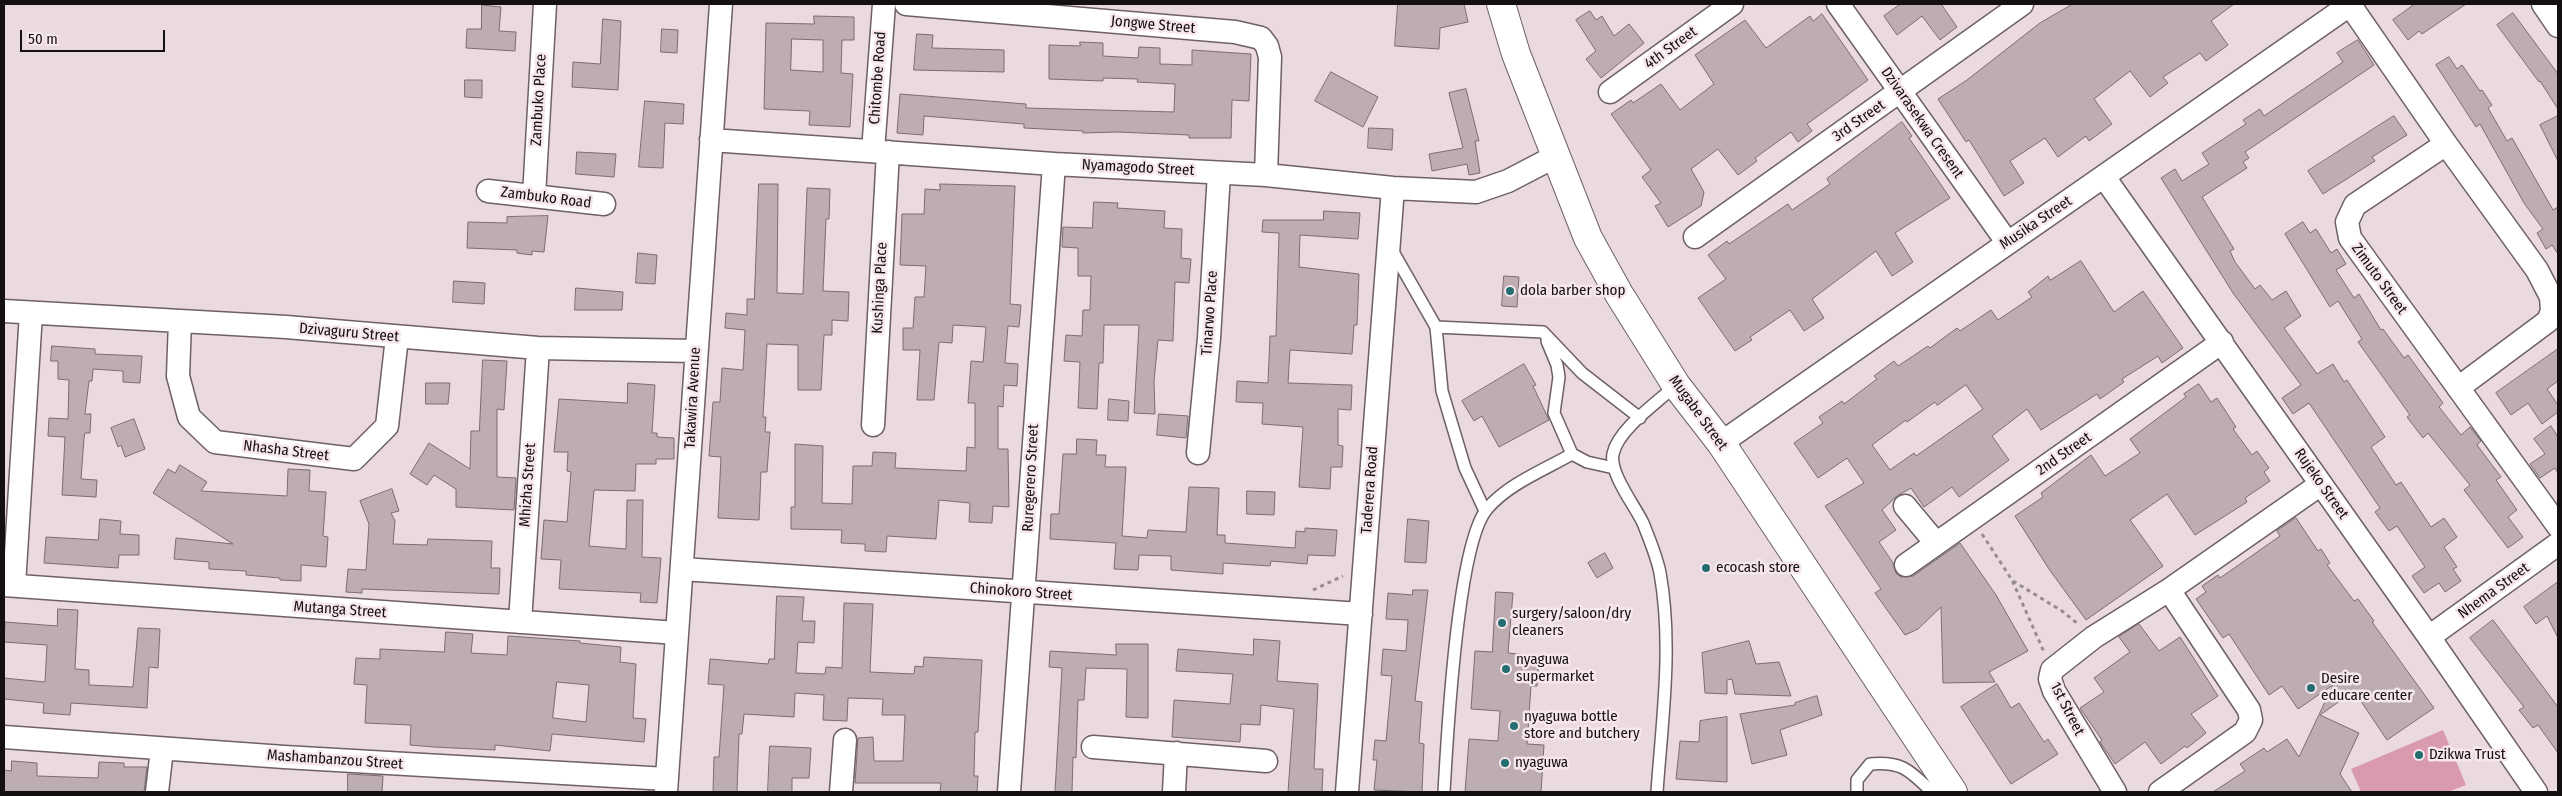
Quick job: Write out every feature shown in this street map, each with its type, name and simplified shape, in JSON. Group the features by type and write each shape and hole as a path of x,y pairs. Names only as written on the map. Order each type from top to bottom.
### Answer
{"street":[{"name":"Zambuko Place","path":"534,196 545,4"},
{"name":"Takawira Avenue","path":"666,786 682,569 695,351 721,4"},
{"name":"Chitombe Road","path":"880,152 884,4"},
{"name":"Jongwe Street","path":"906,4 1235,32 1261,38 1267,46 1270,57 1266,175"},
{"name":"Mugabe Street","path":"1501,4 1516,54 1588,238 1619,294 1676,385 1721,443 1952,792"},
{"name":"4th Street","path":"1610,92 1732,4"},
{"name":"Dzivarasekwa Cresent","path":"1838,4 2007,242"},
{"name":"3rd Street","path":"1695,237 2022,4"},
{"path":"2350,4 2446,144 2537,270 2551,297 2552,311 2548,321 2458,388"},
{"name":"Musika Street","path":"1721,443 2350,4"},
{"path":"2543,4 2558,26"},
{"name":"Nyamagodo Street","path":"711,140 1054,164 1266,175 1393,188 1482,191 1508,181 1556,156"},
{"name":"Zimuto Street","path":"2446,144 2355,205 2348,222 2350,238 2558,526"},
{"name":"Kushinga Place","path":"873,425 880,152"},
{"name":"Ruregerero Street","path":"1009,792 1025,593 1037,381 1054,164"},
{"name":"Tinarwo Place","path":"1198,453 1220,173"},
{"name":"Rujeko Street","path":"2104,177 2222,342 2536,792"},
{"name":"Taderera Road","path":"1347,792 1393,188"},
{"name":"Zambuko Road","path":"488,191 604,204"},
{"name":"Dzivaguru Street","path":"4,311 180,321 538,348 695,351"},
{"path":"9,585 31,313"},
{"name":"Nhasha Street","path":"180,321 178,376 189,417 215,442 354,459 388,426 397,337"},
{"name":"2nd Street","path":"1906,565 1935,542 1973,518 2222,342"},
{"name":"Mhizha Street","path":"520,622 538,348"},
{"name":"1st Street","path":"2115,792 2054,691 2050,679 2052,670 2094,637 2169,590 2321,484"},
{"path":"1904,506 1935,542"},
{"name":"Nhema Street","path":"2429,637 2558,544"},
{"name":"Chinokoro Street","path":"682,569 1360,614"},
{"name":"Mutanga Street","path":"9,585 677,633"},
{"path":"2160,792 2245,732 2251,720 2249,710 2169,590"},
{"name":"Mashambanzou Street","path":"4,737 478,770 666,786"},
{"path":"841,792 845,740"},
{"path":"1093,747 1266,761"},
{"path":"157,792 162,748"},
{"path":"1174,792 1176,753"}],"lane":[{"path":"1389,244 1436,327 1442,391 1465,468 1485,511"},
{"path":"1436,327 1543,332 1582,373 1640,418"},
{"path":"1543,332 1557,365 1559,377 1554,413 1572,454 1587,462 1614,468"},
{"path":"1657,792 1666,679 1665,619 1660,572 1643,523 1614,468 1612,455 1620,439 1676,385"},
{"path":"1444,792 1456,650 1469,549 1485,511 1501,495 1572,454"},
{"path":"1857,792 1857,780 1870,764 1885,763 1907,768 1932,792"}],"path":[{"path":"1973,518 2012,580 2052,670"},
{"path":"1283,609 1301,595 1364,566"},
{"path":"2012,580 2062,611 2094,637"}],"shaded area":[{"path":"2443,730 2466,785 2448,792 2361,792 2351,769"}],"building":[{"path":"1398,4 1464,4 1468,22 1440,28 1439,49 1395,46"},
{"path":"1901,4 1941,4 1957,27 1940,40 1922,16 1897,35 1884,16"},
{"path":"2073,4 2234,4 2211,21 2228,45 2206,61 2200,53 2163,77 2168,83 2150,97 2130,71 2094,99 2112,124 2089,141 2086,136 2058,157 2045,138 2010,161 2024,183 2004,196 1969,140 1966,142 1938,99 1967,80 2040,23"},
{"path":"2415,4 2466,4 2422,34 2419,31 2408,40 2393,20"},
{"path":"482,5 501,7 499,31 516,32 515,51 466,48 467,29 481,29"},
{"path":"1590,11 1596,20 1602,16 1614,36 1629,24 1644,43 1601,78 1586,59 1596,51 1576,20"},
{"path":"2513,13 2558,74 2558,109 2540,81 2497,25"},
{"path":"1822,14 1868,80 1807,124 1812,131 1798,142 1791,132 1755,158 1757,161 1738,175 1718,149 1691,169 1704,192 1701,206 1668,227 1655,206 1661,203 1642,177 1651,170 1611,114 1631,100 1633,103 1661,84 1680,110 1714,84 1695,55 1745,20 1766,48 1810,16 1813,21"},
{"path":"814,16 854,17 854,40 842,40 841,73 853,74 850,127 809,125 810,111 764,109 766,23 814,24","holes":["792,39 823,40 823,72 791,70"]},
{"path":"603,19 621,21 618,90 572,87 573,62 600,64"},
{"path":"662,29 678,30 677,53 661,52"},
{"path":"917,34 933,35 932,48 1004,50 1004,72 914,70"},
{"path":"2358,40 2374,65 2245,152 2249,158 2243,162 2247,168 2202,197 2234,249 2230,251 2235,262 2255,289 2260,285 2272,300 2286,291 2301,316 2284,328 2317,374 2333,364 2344,382 2347,380 2385,437 2371,447 2396,485 2401,482 2431,527 2444,518 2457,537 2444,547 2457,567 2453,569 2461,581 2445,592 2439,583 2424,593 2412,576 2425,567 2397,526 2389,531 2375,512 2380,508 2309,403 2293,414 2282,398 2301,385 2233,293 2161,178 2175,169 2182,181 2209,164 2202,153 2246,124 2243,120 2260,109 2264,116 2343,62 2337,53"},
{"path":"1080,42 1103,43 1103,56 1138,58 1139,47 1160,48 1160,64 1192,65 1192,50 1251,54 1249,101 1232,100 1231,138 1189,138 1189,135 1117,132 1083,133 1083,131 1024,128 1024,124 924,116 923,135 897,133 900,94 1026,104 1026,108 1174,112 1175,84 1137,82 1138,79 1103,78 1103,81 1049,79 1049,45 1080,46"},
{"path":"2449,57 2457,69 2462,65 2480,91 2482,90 2492,105 2488,108 2507,141 2512,138 2553,210 2558,207 2558,254 2552,245 2546,249 2537,233 2543,229 2524,203 2480,124 2476,127 2436,65"},
{"path":"1331,72 1378,97 1363,127 1315,101"},
{"path":"465,80 482,80 482,98 465,97"},
{"path":"1466,89 1479,141 1475,141 1480,173 1469,175 1467,164 1432,171 1429,154 1463,148 1449,93"},
{"path":"645,101 684,104 683,124 665,123 663,168 639,167"},
{"path":"2394,116 2407,135 2372,157 2375,161 2323,194 2308,171"},
{"path":"2558,116 2558,161 2540,125"},
{"path":"1902,122 1912,136 1909,138 1950,198 1895,233 1913,262 1892,276 1876,251 1812,299 1824,318 1804,331 1790,310 1750,337 1752,340 1735,351 1698,298 1726,279 1708,255 1727,241 1729,244 1788,204 1792,210 1830,184 1827,179"},
{"path":"1369,128 1393,129 1392,150 1368,148"},
{"path":"577,152 616,154 614,177 576,174"},
{"path":"759,184 778,184 777,293 803,294 807,188 830,189 829,219 826,219 823,291 849,292 848,321 832,320 832,335 824,335 821,390 798,390 798,345 767,344 763,417 766,417 765,432 770,432 767,472 761,472 759,520 718,518 721,457 709,456 713,402 720,402 722,368 743,370 745,330 725,328 726,313 747,315 747,299 754,299"},
{"path":"940,184 1015,186 1010,304 1021,305 1019,327 1008,326 1005,363 1018,364 1017,386 1004,385 1003,407 998,406 998,449 1008,449 1009,507 993,506 992,523 969,522 970,503 939,500 936,539 887,536 886,552 865,551 865,544 841,543 842,530 791,529 791,507 795,507 795,444 823,446 822,503 852,504 853,466 872,466 873,452 896,453 895,468 966,471 967,447 975,448 975,403 968,403 971,361 983,362 986,327 953,325 952,343 939,342 934,400 917,400 920,350 903,350 903,328 913,328 915,297 924,297 926,266 900,265 902,214 924,214 925,189 940,190"},
{"path":"1094,202 1118,203 1117,208 1165,211 1164,228 1182,229 1181,258 1191,259 1189,283 1175,282 1173,341 1158,340 1154,381 1155,414 1134,413 1139,325 1104,325 1103,363 1099,363 1097,409 1078,408 1080,362 1064,361 1066,335 1082,336 1083,310 1090,310 1091,276 1078,276 1078,248 1062,247 1063,227 1092,228"},
{"path":"1324,211 1360,213 1358,239 1300,235 1299,267 1359,274 1357,325 1354,325 1352,354 1290,350 1288,383 1352,385 1351,410 1338,409 1338,445 1343,446 1342,467 1331,467 1330,489 1299,487 1303,427 1262,424 1263,403 1236,402 1237,381 1268,383 1270,336 1276,336 1279,233 1262,232 1263,220 1323,220"},
{"path":"548,216 544,252 532,251 532,255 517,253 517,250 467,248 468,222 507,223 507,217"},
{"path":"2303,222 2310,233 2316,229 2331,253 2337,249 2346,264 2336,270 2354,298 2359,294 2381,330 2383,329 2404,358 2408,355 2443,403 2439,407 2461,435 2470,427 2481,441 2477,445 2501,477 2496,480 2517,510 2508,517 2523,537 2508,548 2464,490 2470,485 2428,433 2423,438 2407,417 2410,415 2358,342 2362,339 2338,301 2330,307 2285,234"},
{"path":"638,253 657,255 655,284 636,283"},
{"path":"2081,261 2114,312 2143,291 2183,348 2162,363 2158,356 2122,379 2124,382 2100,399 2097,394 2041,430 2027,409 1992,436 2009,460 1959,497 1952,487 1924,507 1911,488 1897,496 1882,510 1896,530 1879,542 1893,563 1896,573 1901,577 1913,576 1960,543 1996,595 2028,651 1989,672 1995,682 1943,683 1941,607 1918,629 1905,635 1875,593 1881,589 1825,506 1864,483 1847,458 1818,478 1794,443 1823,423 1819,417 1842,401 1844,404 1877,379 1874,376 1894,361 1898,366 1928,346 1930,348 1957,328 1960,331 1991,310 1998,320 2032,297 2028,292 2048,276 2050,280","holes":["1966,385 1983,409 1916,456 1914,453 1890,470 1872,445 1906,420 1907,422 1935,402 1937,405"]},
{"name":"dola barber shop","path":"1504,276 1519,277 1517,307 1502,306"},
{"path":"454,281 485,283 484,304 453,302"},
{"path":"576,288 623,292 622,310 575,310"},
{"path":"52,346 95,349 95,354 142,356 140,383 123,382 123,371 93,369 92,381 89,381 85,414 91,414 90,433 85,433 84,438 81,479 97,480 96,497 62,495 65,437 48,436 49,418 68,419 69,380 58,379 58,361 51,361"},
{"path":"2558,349 2558,381 2547,389 2558,405 2558,412 2542,424 2528,403 2511,415 2496,393"},
{"path":"483,360 507,361 504,410 497,409 497,477 516,478 514,510 456,507 456,489 434,475 427,485 410,474 429,443 470,469 471,431 479,431"},
{"path":"1524,364 1536,385 1533,386 1549,420 1499,447 1482,416 1474,421 1462,401"},
{"path":"426,383 450,383 448,404 426,404"},
{"path":"628,383 655,385 652,433 657,433 657,437 674,438 674,459 656,459 656,464 636,464 635,491 594,490 589,546 626,549 627,500 643,500 642,557 661,558 657,603 640,602 641,593 559,589 561,560 541,559 544,520 567,522 571,472 567,471 568,452 554,452 559,399 627,403"},
{"path":"2199,384 2211,402 2217,398 2236,427 2233,429 2252,455 2257,451 2269,468 2264,472 2270,481 2245,498 2247,502 2195,535 2167,494 2130,520 2163,566 2086,620 2049,569 2015,516 2043,497 2041,493 2091,455 2105,476 2140,453 2130,439 2186,397 2184,394"},
{"path":"1109,399 1129,401 1128,421 1108,420"},
{"path":"1159,414 1188,416 1186,438 1157,435"},
{"path":"134,419 145,449 125,457 121,445 118,447 111,428"},
{"path":"2551,426 2558,437 2558,473 2555,468 2540,478 2530,464 2545,454 2534,439"},
{"path":"1077,439 1097,440 1096,455 1106,455 1105,467 1126,467 1122,536 1147,538 1148,530 1186,532 1189,487 1219,488 1217,535 1225,535 1225,543 1295,548 1296,531 1305,532 1305,528 1337,530 1335,556 1308,555 1307,564 1271,561 1270,566 1223,563 1223,574 1171,570 1171,556 1139,555 1138,570 1114,569 1116,543 1050,539 1051,514 1059,514 1063,454 1076,454"},
{"path":"180,465 207,482 201,491 287,496 288,469 310,470 309,491 326,492 323,536 328,537 326,567 301,565 301,581 280,580 280,578 246,575 246,571 209,569 209,562 174,559 176,538 233,544 153,493 168,469 175,473"},
{"path":"392,489 399,511 391,513 395,521 393,544 427,545 428,539 492,541 491,568 500,568 499,594 362,589 362,593 346,592 348,569 366,570 369,524 360,501"},
{"path":"1247,491 1275,492 1274,515 1247,514"},
{"path":"2296,518 2318,551 2321,549 2330,563 2327,565 2354,601 2358,599 2374,621 2372,622 2434,708 2387,740 2354,691 2320,715 2359,733 2340,774 2352,792 2213,792 2245,771 2240,764 2264,748 2267,752 2287,739 2299,757 2333,685 2298,709 2282,686 2269,695 2229,634 2223,638 2196,599 2206,592 2202,586 2218,575 2220,578 2280,536 2277,531"},
{"path":"100,519 121,521 120,534 139,535 139,555 119,555 118,568 44,563 46,537 98,540"},
{"path":"1408,519 1429,521 1426,563 1405,562"},
{"path":"1605,553 1613,568 1597,578 1588,563"},
{"path":"2558,582 2558,638 2547,616 2536,624 2524,607"},
{"path":"1413,590 1428,590 1415,701 1422,702 1419,743 1424,744 1422,792 1374,790 1377,760 1373,760 1375,740 1386,741 1392,676 1381,675 1383,649 1406,651 1408,620 1386,619 1388,593 1412,595"},
{"path":"1496,592 1513,593 1508,653 1539,656 1537,686 1531,686 1527,744 1544,745 1541,792 1465,792 1469,739 1498,741 1500,711 1471,709 1475,651 1492,652"},
{"path":"777,596 804,597 802,621 815,621 814,643 798,642 796,673 825,674 826,667 842,668 844,603 873,604 870,672 914,674 915,666 923,667 924,657 982,660 978,732 975,732 974,776 978,776 977,792 940,792 941,783 855,783 858,738 873,737 874,761 903,761 905,715 882,715 883,699 848,698 847,721 823,720 824,695 795,693 794,717 744,714 742,734 739,734 737,792 713,792 714,757 719,757 724,685 708,684 710,659 768,664 769,659 774,659"},
{"path":"58,609 78,610 75,669 89,670 89,685 133,687 138,628 160,629 158,668 149,667 147,708 71,703 70,715 43,713 44,703 4,699 4,678 45,682 47,645 4,642 5,622 57,626"},
{"path":"2493,620 2558,707 2558,753 2538,725 2533,728 2519,710 2524,707 2470,638"},
{"path":"2139,624 2159,651 2180,637 2218,696 2191,714 2206,733 2187,748 2185,746 2161,764 2145,742 2115,764 2100,742 2102,740 2080,708 2104,692 2094,678 2130,652 2119,637"},
{"path":"446,632 473,634 471,653 507,655 508,636 580,641 580,643 621,647 620,662 636,664 633,718 646,719 644,742 552,734 550,751 495,745 495,750 434,747 410,745 411,725 365,723 367,685 354,684 356,658 380,659 380,649 444,652","holes":["557,682 589,685 586,722 553,718"]},
{"path":"1254,639 1280,641 1277,681 1318,684 1314,769 1323,769 1322,792 1288,792 1294,709 1261,705 1260,725 1241,724 1240,742 1172,737 1174,700 1230,704 1233,674 1176,671 1178,649 1253,655"},
{"path":"1749,641 1756,664 1779,662 1791,696 1735,694 1732,679 1727,680 1727,694 1705,693 1702,653"},
{"path":"1116,644 1148,644 1148,718 1126,717 1127,669 1086,668 1084,700 1078,700 1076,758 1073,757 1072,792 1055,792 1062,668 1049,667 1050,651 1116,655"},
{"path":"1997,684 2011,708 2019,703 2044,742 2048,739 2058,754 2011,784 1961,707"},
{"path":"1817,696 1822,715 1780,730 1787,755 1752,764 1740,714 1795,705 1795,703"},
{"path":"1727,717 1727,782 1676,779 1680,741 1699,742 1700,721"},
{"path":"770,746 811,748 809,778 792,778 792,792 768,792"},
{"path":"12,761 37,763 37,776 98,778 99,762 124,763 124,767 147,767 144,792 4,792 4,770 11,771"},
{"path":"348,774 383,776 382,792 348,792"}],"place":[{"name":"dola barber shop","path":"1510,291"},
{"name":"ecocash store","path":"1706,568"},
{"name":"surgery/saloon/dry cleaners","path":"1502,623"},
{"name":"nyaguwa supermarket","path":"1506,669"},
{"name":"Desire educare center","path":"2311,688"},
{"name":"nyaguwa bottle store and butchery","path":"1514,726"},
{"name":"Dzikwa Trust","path":"2419,755"},
{"name":"nyaguwa","path":"1505,763"}]}
